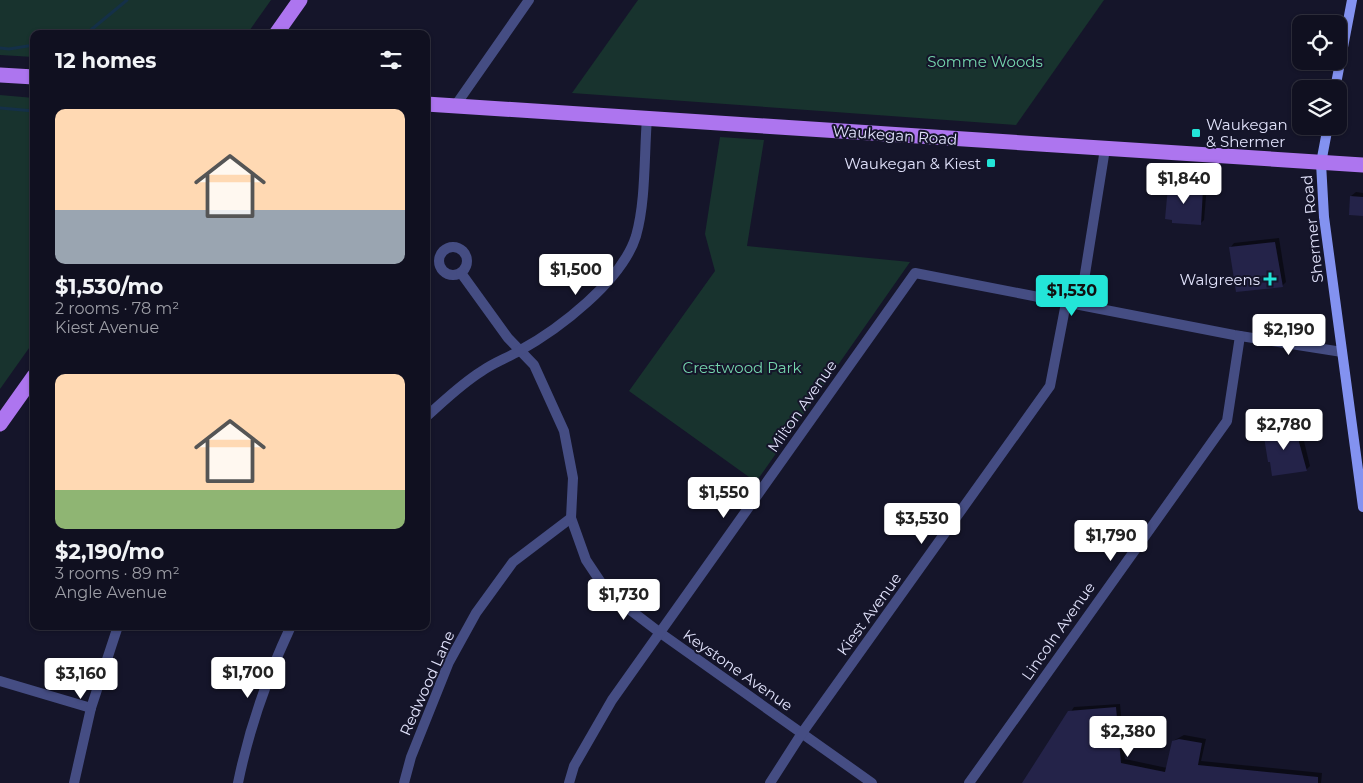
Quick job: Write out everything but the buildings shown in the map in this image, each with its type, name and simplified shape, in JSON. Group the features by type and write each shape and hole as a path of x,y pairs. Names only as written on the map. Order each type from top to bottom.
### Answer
{"main road":[{"path":"279,30 300,0"},
{"path":"1337,80 1352,0"},
{"path":"0,75 30,77"},
{"name":"Waukegan Road","path":"430,104 1363,166"},
{"name":"Shermer Road","path":"1326,135 1321,163 1324,217 1363,507"},
{"path":"0,424 30,382"}],"street":[{"path":"455,106 529,0"},
{"path":"430,414 482,371 520,350 591,301 624,258 635,237 640,218 647,118"},
{"path":"1080,305 1105,149"},
{"name":"Keystone Avenue","path":"461,273 508,338 534,365 564,431 572,478 571,518 586,560 608,593 659,632 872,783"},
{"name":"Milton Avenue","path":"569,783 574,766 612,700 915,273 1066,303"},
{"path":"1066,303 1240,336 1342,352"},
{"name":"Kiest Avenue","path":"770,783 802,733 1050,386 1066,303"},
{"name":"Lincoln Avenue","path":"969,783 1227,421 1240,336"},
{"name":"Redwood Lane","path":"404,783 411,757 449,662 476,613 513,562 571,518"},
{"path":"74,783 91,708 117,630"},
{"path":"238,783 245,747 274,663 289,630"},
{"path":"0,681 91,708"}],"green space":[{"path":"0,0 271,0 250,30 30,30 30,57 0,55"},
{"name":"Somme Woods","path":"638,0 1104,0 1016,125 572,93"},
{"path":"0,95 30,98 30,347 0,389"},
{"name":"Crestwood Park","path":"720,137 764,140 747,246 910,262 756,482 629,391 715,271 705,234"}],"waterway":[{"path":"91,30 127,0"},
{"path":"0,48 9,49 30,46"},
{"path":"0,108 30,111"}],"place":[{"name":"Waukegan & Shermer","path":"1196,133"},
{"name":"Waukegan & Kiest","path":"991,163"},
{"name":"Walgreens","path":"1270,279"}]}
